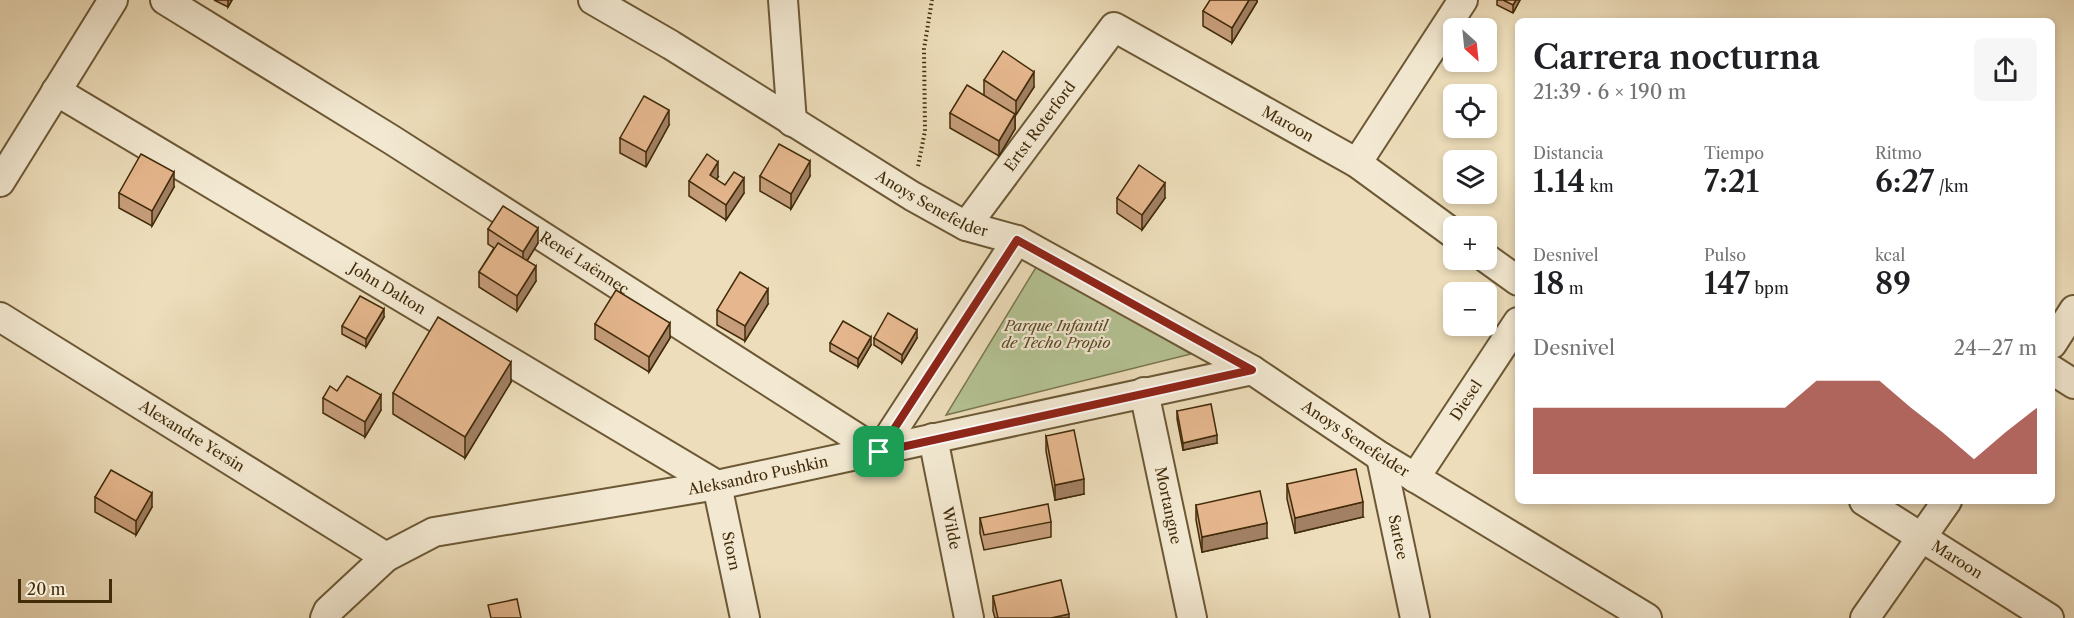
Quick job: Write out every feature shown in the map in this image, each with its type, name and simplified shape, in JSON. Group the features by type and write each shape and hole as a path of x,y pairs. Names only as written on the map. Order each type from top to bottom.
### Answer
{"street":[{"path":"0,182 113,0"},
{"name":"René Laënnec","path":"165,0 392,140 879,452"},
{"name":"Anoys Senefelder","path":"593,0 671,45 912,196 966,226 1017,240 1252,370 1381,457 1636,614"},
{"path":"631,0 671,45"},
{"path":"783,0 792,122"},
{"path":"1357,163 1463,0"},
{"name":"Maroon","path":"1114,27 1357,163 1443,226"},
{"name":"Ertst Roterford","path":"966,226 1114,27"},
{"name":"John Dalton","path":"56,91 717,485"},
{"path":"879,452 1017,240"},
{"path":"1497,266 1515,279"},
{"path":"2055,339 2074,310"},
{"name":"Alexandre Yersin","path":"0,317 386,557"},
{"name":"Diesel","path":"1415,478 1515,327"},
{"name":"Aleksandro Pushkin","path":"325,618 328,611 386,557 434,531 717,485 1252,370"},
{"path":"2055,372 2074,384"},
{"name":"Mortangne","path":"1144,392 1192,618"},
{"name":"Wilde","path":"933,438 969,618"},
{"name":"Sartee","path":"1381,457 1415,618"},
{"name":"Storn","path":"717,485 745,618"},
{"name":"Maroon","path":"1869,504 2049,618"},
{"path":"1866,618 1945,504"}],"path":[{"path":"912,196 925,131 924,49 932,0"}],"green space":[{"name":"Parque Infantil de Techo Propio","path":"1038,264 1191,354 946,415"}],"building":[{"path":"1210,0 1249,0 1232,28 1203,11"},
{"path":"1503,0 1516,0 1513,5"},
{"path":"1003,51 1034,72 1016,101 984,80"},
{"path":"967,85 1015,114 999,141 950,113"},
{"path":"644,96 669,110 646,152 620,138"},
{"path":"779,144 810,161 791,194 760,176"},
{"path":"141,154 174,172 152,211 119,193"},
{"path":"707,154 718,162 710,175 725,185 734,172 744,178 726,205 689,181"},
{"path":"1139,165 1165,183 1142,215 1117,198"},
{"path":"503,206 538,228 523,252 488,229"},
{"path":"498,243 536,266 517,296 479,272"},
{"path":"740,272 768,289 745,326 717,310"},
{"path":"616,290 670,323 649,357 595,324"},
{"path":"360,296 384,309 366,339 342,326"},
{"path":"888,313 917,330 902,355 874,338"},
{"path":"438,317 511,362 465,437 393,393"},
{"path":"843,321 871,337 858,359 830,343"},
{"path":"347,376 381,395 365,422 323,398 330,386 337,391"},
{"path":"1211,404 1217,435 1183,443 1177,411"},
{"path":"1074,430 1084,479 1055,485 1046,436"},
{"path":"1356,469 1363,502 1295,518 1287,484"},
{"path":"111,470 152,493 136,521 95,497"},
{"path":"1260,491 1267,523 1202,537 1196,505"},
{"path":"1048,504 1051,522 984,535 980,518"},
{"path":"1061,580 1069,614 1051,618 998,618 993,596"},
{"path":"517,599 521,618 491,618 488,605"}],"route":[{"path":"1017,240 1252,370 933,438 879,452 1017,240"}]}
